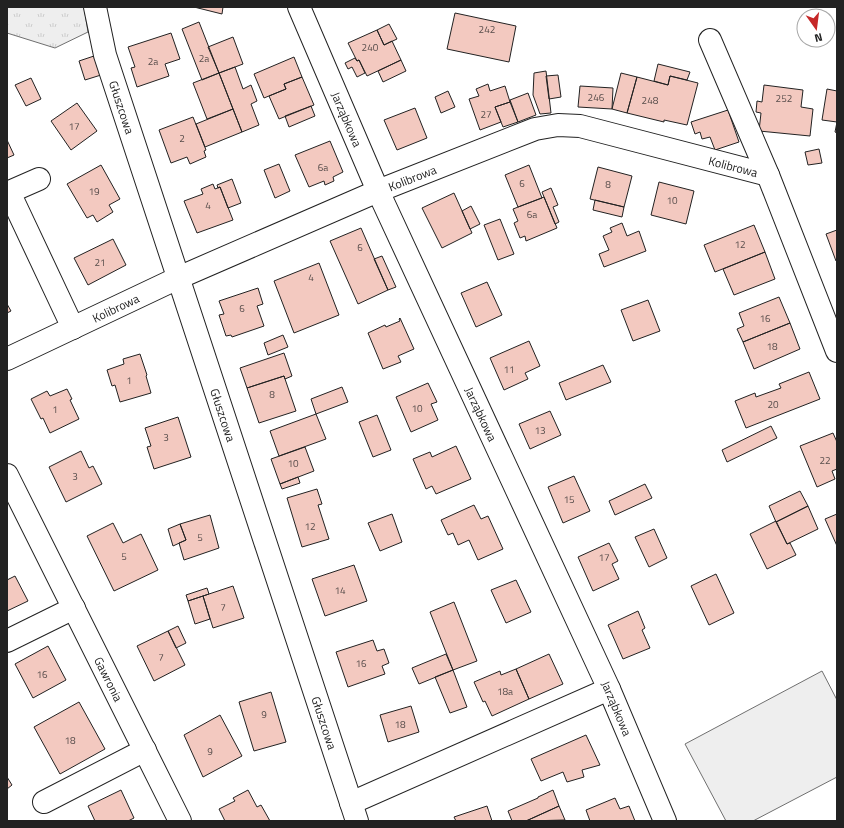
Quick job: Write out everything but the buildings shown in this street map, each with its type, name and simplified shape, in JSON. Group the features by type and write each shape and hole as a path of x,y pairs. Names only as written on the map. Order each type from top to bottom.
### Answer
{"street":[{"name":"Głuszcowa","path":"95,7 105,55 354,812"},
{"name":"Jarząbkowa","path":"299,7 378,191 609,689 665,821"},
{"name":"Kolibrowa","path":"710,40 768,175 837,352"},
{"name":"Kolibrowa","path":"7,359 178,278 378,191 535,129 558,125 580,126 768,175"},
{"path":"39,179 8,193 73,328"},
{"name":"Gawronia","path":"7,475 180,821"},
{"path":"7,641 74,608"},
{"path":"354,812 609,689"},
{"path":"44,802 145,750"}],"green space":[{"path":"7,7 84,7 88,32 55,48 7,33"},
{"path":"822,671 837,700 837,777 753,821 726,821 685,744"}]}
